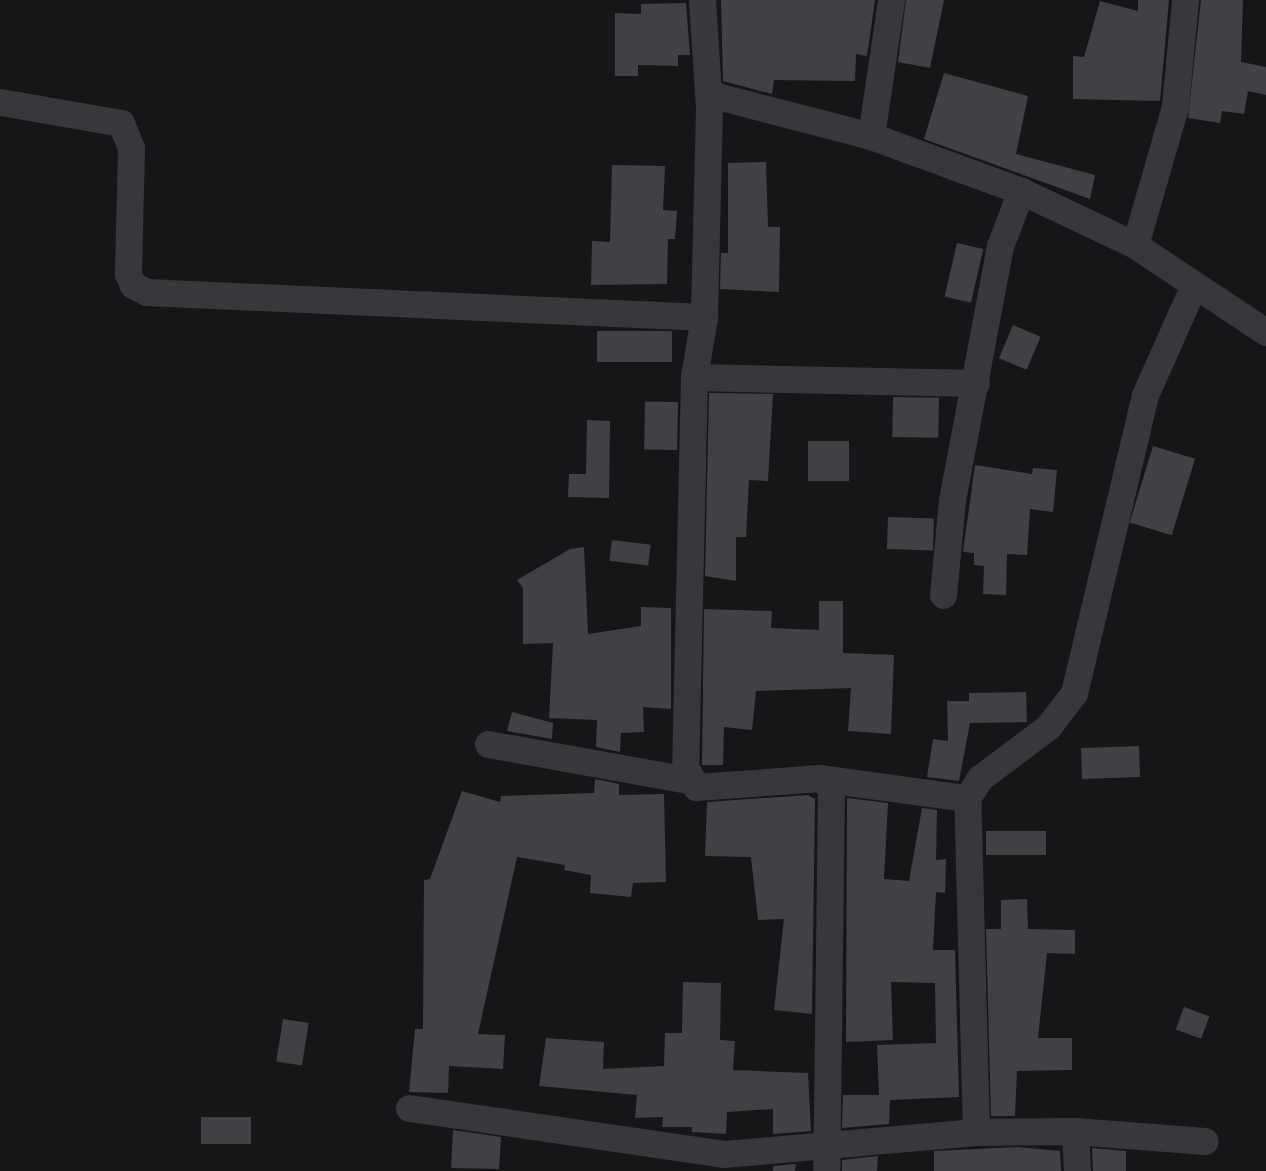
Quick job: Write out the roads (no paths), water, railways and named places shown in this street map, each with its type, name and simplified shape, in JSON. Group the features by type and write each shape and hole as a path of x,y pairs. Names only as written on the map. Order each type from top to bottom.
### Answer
{"street":[{"path":"688,780 694,377 704,317 710,101 702,0"},
{"path":"871,136 891,0"},
{"path":"1135,244 1174,106 1185,0"},
{"path":"710,101 871,136 1016,200 1135,244 1184,304 1266,332"},
{"path":"0,102 121,123 131,148 128,274 131,284 146,292 704,317"},
{"path":"943,595 952,500 976,383 1000,246 1016,200"},
{"path":"976,1132 967,798 980,778 1048,727 1074,693 1145,395 1184,304"},
{"path":"694,377 976,383"},
{"path":"488,744 688,780 701,787 826,779 967,798"},
{"path":"825,1158 831,798 826,779"},
{"path":"409,1108 724,1154 825,1158 976,1132 1076,1131 1205,1141"},
{"path":"1076,1131 1077,1171"}]}
